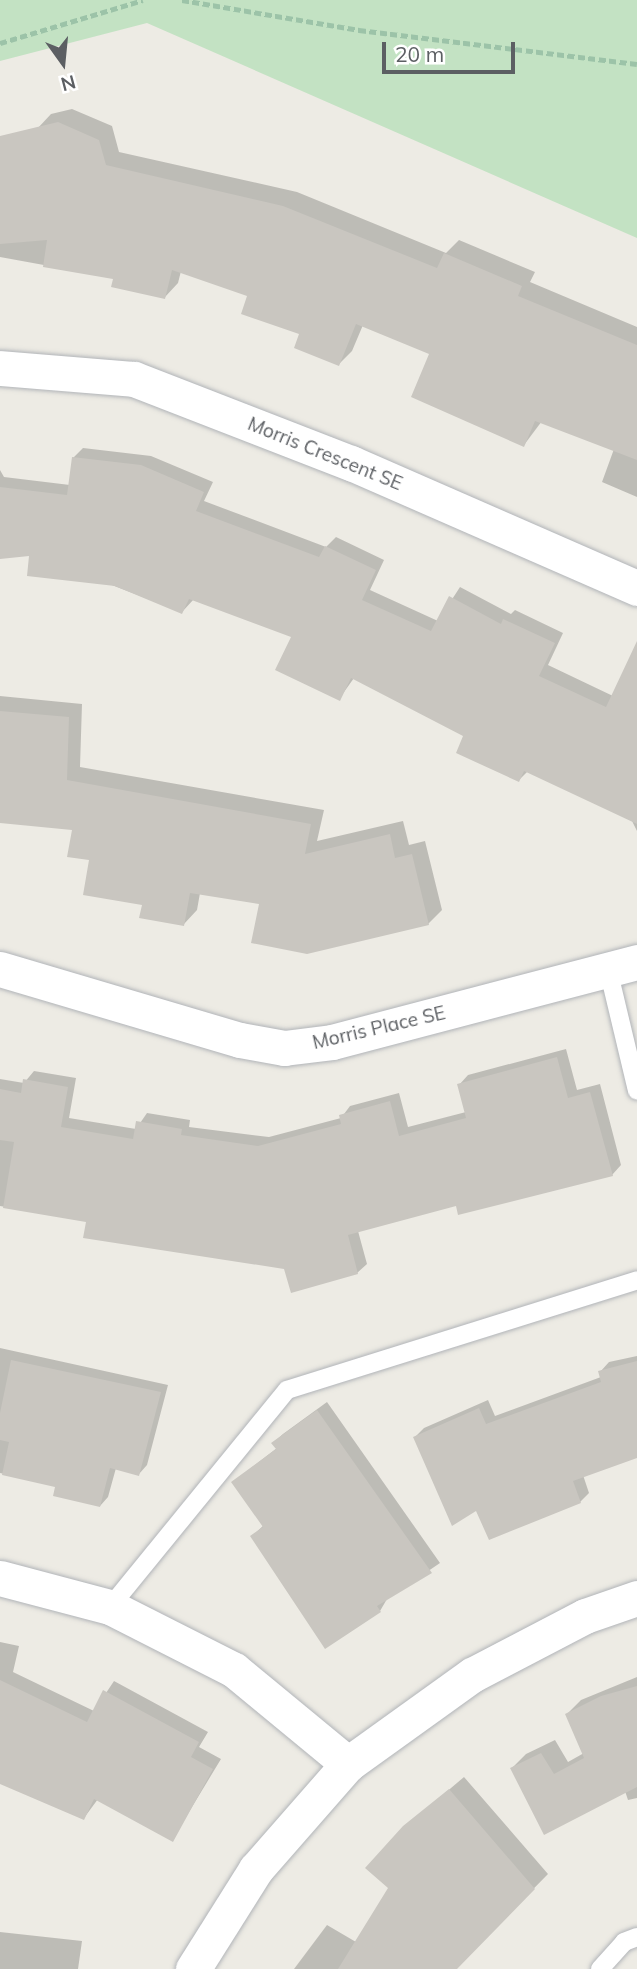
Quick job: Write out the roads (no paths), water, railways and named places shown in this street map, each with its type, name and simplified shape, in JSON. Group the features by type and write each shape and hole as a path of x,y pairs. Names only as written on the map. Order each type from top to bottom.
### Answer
{"street":[{"name":"Morris Crescent SE","path":"0,368 134,379 351,463 637,589"},
{"name":"Morris Place SE","path":"0,969 240,1040 284,1048 332,1042 622,966"},
{"path":"0,1578 110,1607 234,1670 348,1764"},
{"path":"193,1969 256,1869 348,1764 472,1675 585,1616 637,1598"}],"lane":[{"path":"622,966 637,1091"},
{"path":"110,1607 287,1390 637,1280"},
{"path":"600,1969 624,1942 637,1937"}]}
